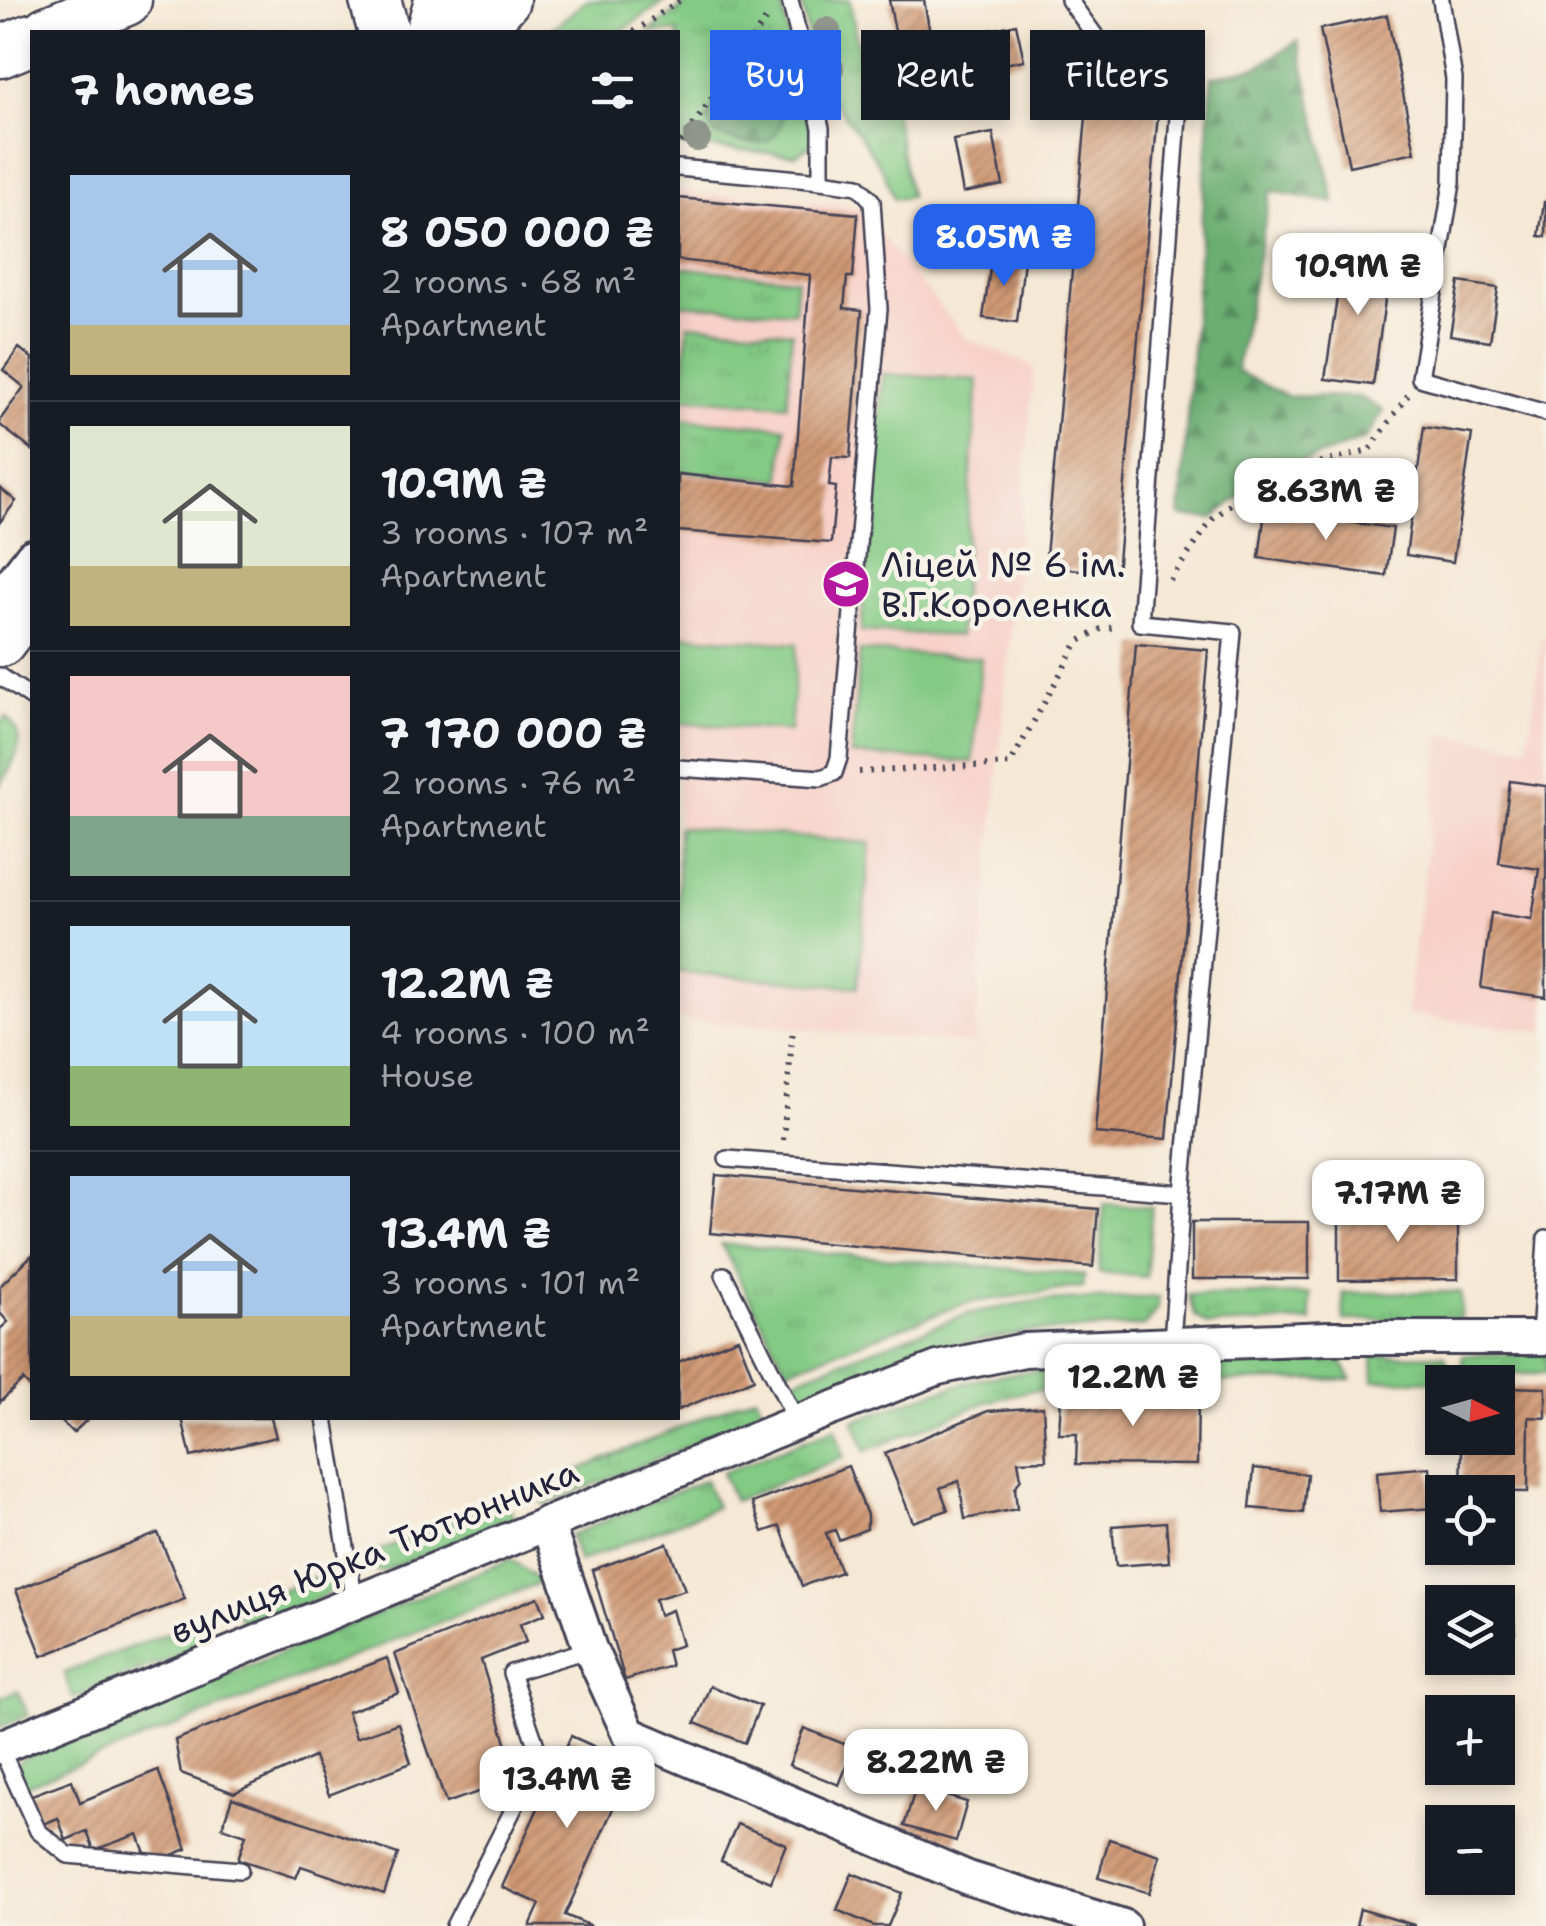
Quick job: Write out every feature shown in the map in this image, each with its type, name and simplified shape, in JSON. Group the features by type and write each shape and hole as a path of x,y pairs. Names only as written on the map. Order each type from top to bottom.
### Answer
{"main road":[{"path":"52,30 126,0"},
{"path":"375,0 383,30"},
{"path":"478,30 504,0"},
{"path":"0,52 30,39"},
{"path":"0,641 30,602"}],"street":[{"path":"427,30 435,0"},
{"path":"440,30 467,0"},
{"path":"0,598 30,559"},
{"name":"вулиця Юрка Тютюнника","path":"0,1747 938,1368 1024,1350 1328,1338 1543,1338"},
{"path":"547,1523 590,1649 629,1734 968,1878 1124,1926"}],"lane":[{"path":"790,0 821,128 821,181"},
{"path":"1070,0 1099,41 1182,64 1140,624 1232,632 1172,1344"},
{"path":"1442,0 1454,79 1452,183 1420,378 1546,413"},
{"path":"680,168 858,186 872,201 880,309 840,758 834,773 821,778 680,768"},
{"path":"0,676 30,697"},
{"path":"726,1158 1182,1193"},
{"path":"1543,1338 1546,1238"},
{"path":"724,1275 797,1422"},
{"path":"324,1420 355,1602"},
{"path":"454,1926 540,1756 512,1674 590,1649"},
{"path":"0,1747 38,1831 68,1855 240,1870"}],"path":[{"path":"637,30 680,0"},
{"path":"680,145 778,0"},
{"path":"834,773 1010,764 1078,642 1101,629 1140,624 1212,519 1263,476 1370,451 1420,378"},
{"path":"781,1162 793,1027"}],"shaded area":[{"name":"Ліцей № 6 ім. В.Г.Короленка","path":"680,191 859,208 966,339 1034,367 974,1044 680,1019"},
{"path":"1542,636 1546,637 1546,1032 1406,1015 1441,735 1528,746"}],"green space":[{"path":"587,0 667,0 623,30 550,30"},
{"path":"691,0 780,0 788,30 710,30 710,120 810,120 812,144 796,155 680,145 680,30 652,30"},
{"path":"801,0 850,0 861,65 861,120 895,120 910,197 894,199 884,172 841,111 841,30 807,30"},
{"path":"1298,41 1335,203 1271,191 1236,371 1287,396 1360,397 1383,411 1366,439 1263,476 1213,519 1180,516 1212,77 1257,67"},
{"path":"710,114 710,120 782,120 769,140 756,144 715,134 707,121"},
{"path":"680,267 797,279 794,312 680,304"},
{"path":"688,324 792,332 787,405 682,397"},
{"path":"883,374 978,380 959,636 861,631"},
{"path":"680,419 785,427 781,480 680,471"},
{"path":"680,635 797,644 790,731 680,723"},
{"path":"860,651 981,658 973,762 851,755"},
{"path":"6,717 19,742 15,759 0,785 0,725"},
{"path":"680,827 870,843 858,987 680,972"},
{"path":"1104,1204 1152,1207 1146,1277 1099,1273"},
{"path":"721,1244 1084,1275 1083,1287 966,1303 787,1370"},
{"path":"1461,1292 1461,1319 1344,1320 1343,1293"},
{"path":"1310,1294 1311,1321 1208,1325 1195,1316 1188,1295"},
{"path":"1159,1297 1157,1310 1144,1326 1027,1332 936,1348 798,1401 790,1381 970,1313 1037,1301"},
{"path":"1546,1354 1546,1374 1515,1374 1515,1365 1463,1365 1463,1355"},
{"path":"1444,1355 1448,1365 1425,1365 1425,1381 1374,1380 1373,1356"},
{"path":"1340,1357 1351,1379 1145,1383 1027,1391 986,1402 866,1451 854,1421 934,1392 1023,1372 1144,1363"},
{"path":"756,1395 765,1415 544,1505 537,1488"},
{"path":"835,1428 844,1457 734,1501 722,1473"},
{"path":"705,1480 716,1507 579,1562 570,1535"},
{"path":"506,1499 514,1517 382,1572 369,1568 360,1558"},
{"path":"511,1559 542,1582 22,1787 15,1770 21,1759"},
{"path":"336,1569 333,1586 325,1596 244,1629 235,1607"},
{"path":"204,1619 212,1642 73,1698 64,1673"},
{"path":"18,1691 28,1716 0,1727 0,1698"}],"building":[{"path":"889,0 924,0 929,30 895,30"},
{"path":"1387,15 1415,152 1349,166 1320,29"},
{"path":"1016,24 1024,60 1010,63 1010,30 991,30"},
{"path":"1086,120 1157,120 1117,573 1045,567"},
{"path":"993,133 1003,185 963,193 953,140"},
{"path":"680,198 858,214 853,277 847,277 844,308 862,310 850,458 832,457 829,486 836,487 831,543 680,531 680,474 794,486 810,275 680,260"},
{"path":"1546,202 1546,237 1539,236"},
{"path":"1344,250 1391,258 1373,385 1325,379"},
{"path":"992,255 1024,260 1017,322 983,318"},
{"path":"1459,282 1498,288 1490,341 1450,335"},
{"path":"19,348 30,356 30,448 0,425 24,387 3,370"},
{"path":"1424,427 1472,434 1453,562 1406,555"},
{"path":"0,488 16,501 0,522"},
{"path":"1265,511 1393,528 1386,576 1259,558"},
{"path":"1136,644 1208,650 1167,1139 1095,1133"},
{"path":"1510,781 1546,786 1546,997 1481,988 1491,913 1532,919 1539,869 1499,863"},
{"path":"716,1175 1098,1209 1093,1267 710,1233"},
{"path":"1339,1211 1458,1211 1458,1279 1339,1280"},
{"path":"1192,1222 1309,1222 1309,1279 1192,1279"},
{"path":"30,1257 30,1388 23,1380 0,1402 0,1329 8,1322 0,1313 0,1286"},
{"path":"738,1338 754,1379 680,1409 680,1361"},
{"path":"1515,1387 1546,1388 1546,1418 1529,1417 1528,1492 1515,1492 1515,1475 1461,1475 1462,1455 1515,1455"},
{"path":"1198,1395 1197,1465 1076,1464 1077,1434 1059,1434 1061,1397"},
{"path":"1043,1407 1046,1460 1018,1461 1021,1478 1015,1488 1017,1509 965,1519 959,1481 940,1488 948,1510 913,1522 885,1453 988,1411"},
{"path":"60,1420 87,1420 73,1433"},
{"path":"182,1420 272,1420 276,1437 191,1457"},
{"path":"848,1466 867,1515 867,1529 839,1540 835,1530 826,1533 841,1572 802,1586 780,1526 763,1532 752,1503"},
{"path":"1430,1467 1431,1475 1425,1475 1425,1509 1380,1512 1377,1472"},
{"path":"1254,1468 1307,1474 1303,1513 1250,1508"},
{"path":"1166,1522 1169,1562 1116,1566 1112,1526"},
{"path":"158,1533 185,1599 42,1656 16,1590"},
{"path":"667,1543 685,1590 655,1599 659,1615 672,1610 682,1645 667,1650 671,1666 625,1680 592,1570"},
{"path":"538,1597 545,1614 520,1624 526,1642 481,1660 517,1779 446,1803 395,1654"},
{"path":"387,1658 399,1693 347,1712 356,1738 398,1723 411,1763 329,1795 314,1757 234,1793 181,1773 175,1740"},
{"path":"710,1686 760,1706 745,1743 695,1723"},
{"path":"804,1728 854,1748 839,1785 789,1765"},
{"path":"571,1736 633,1764 565,1915 591,1926 530,1926 540,1904 502,1887"},
{"path":"158,1770 187,1849 149,1864 138,1834 94,1850 87,1831 66,1840 58,1818 41,1825 29,1796 72,1780 80,1802"},
{"path":"916,1787 967,1802 956,1841 904,1826"},
{"path":"232,1798 398,1854 384,1894 301,1866 296,1878 238,1859 246,1835 222,1827"},
{"path":"737,1824 786,1844 771,1882 721,1861"},
{"path":"1109,1839 1160,1855 1149,1893 1098,1878"},
{"path":"852,1873 902,1893 888,1926 874,1926 837,1910"},
{"path":"1360,1909 1414,1925 1414,1926 1356,1926"}],"place":[{"name":"Ліцей № 6 ім. В.Г.Короленка","path":"846,584"}]}
